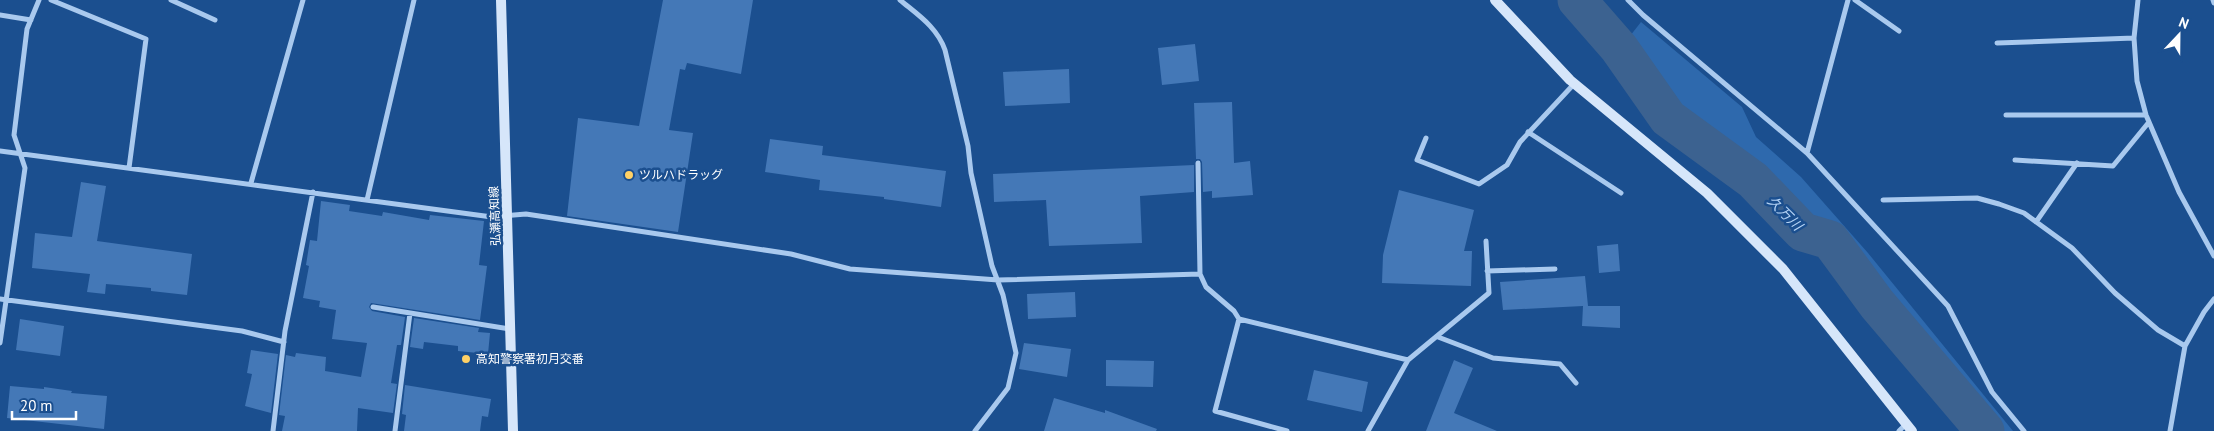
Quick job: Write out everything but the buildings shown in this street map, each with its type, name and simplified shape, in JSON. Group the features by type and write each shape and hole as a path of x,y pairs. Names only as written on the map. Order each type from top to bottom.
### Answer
{"street":[{"path":"0,343 3,299 25,168 14,135 27,29 39,0"},
{"path":"51,0 146,39 129,168"},
{"path":"171,0 215,20"},
{"path":"251,184 303,0"},
{"path":"367,200 414,0"},
{"name":"弘瀬高知線","path":"501,0 513,431"},
{"path":"900,0 934,29 941,39 945,50 968,146 971,173 992,266 998,280 1016,354 1008,388 975,431"},
{"path":"1495,0 1574,84 1707,193 1783,269 1906,429"},
{"path":"1628,0 1643,15 1807,153 1948,306 1992,392 2024,431"},
{"path":"1807,153 1848,0"},
{"path":"1855,0 1899,31"},
{"path":"2138,0 2134,38 2137,81 2146,114 2179,192 2214,256"},
{"path":"0,15 31,20"},
{"path":"1997,43 2134,38"},
{"path":"1426,138 1417,160 1479,184 1507,165 1528,132 1574,84"},
{"path":"2006,115 2146,114"},
{"path":"2015,160 2113,166 2149,122"},
{"path":"1528,132 1621,193"},
{"path":"0,151 492,217 526,214 791,254 850,269 998,280 1200,274"},
{"path":"1198,163 1200,274 1206,288 1234,311 1239,319 1408,360"},
{"path":"2036,222 2077,164"},
{"path":"273,431 284,342 314,192"},
{"path":"1883,200 1977,198 2024,213 2072,248 2115,293 2158,330 2185,346"},
{"path":"1368,431 1408,360 1488,294 1486,241"},
{"path":"1487,271 1555,269"},
{"path":"3,299 242,331 284,342"},
{"path":"2170,431 2185,346 2204,312 2214,299"},
{"path":"373,307 510,328"},
{"path":"395,431 410,313"},
{"path":"1239,319 1215,411 1287,431"},
{"path":"1438,337 1493,358 1560,364 1576,383"}],"shaded area":[{"path":"1641,22 1742,107 1756,137 1801,177 1868,253 2013,431 1997,431 1990,419 1948,375 1927,343 1823,221 1824,230 1807,225 1781,200 1763,174 1674,113 1640,68 1633,52 1630,36"}],"waterway":[{"name":"久万川","path":"1577,0 1619,48 1668,118 1753,180 1803,232 1830,240 1877,304 1985,431"}],"place":[{"name":"ツルハドラッグ","path":"629,175"},
{"name":"高知警察署初月交番","path":"466,359"}]}
